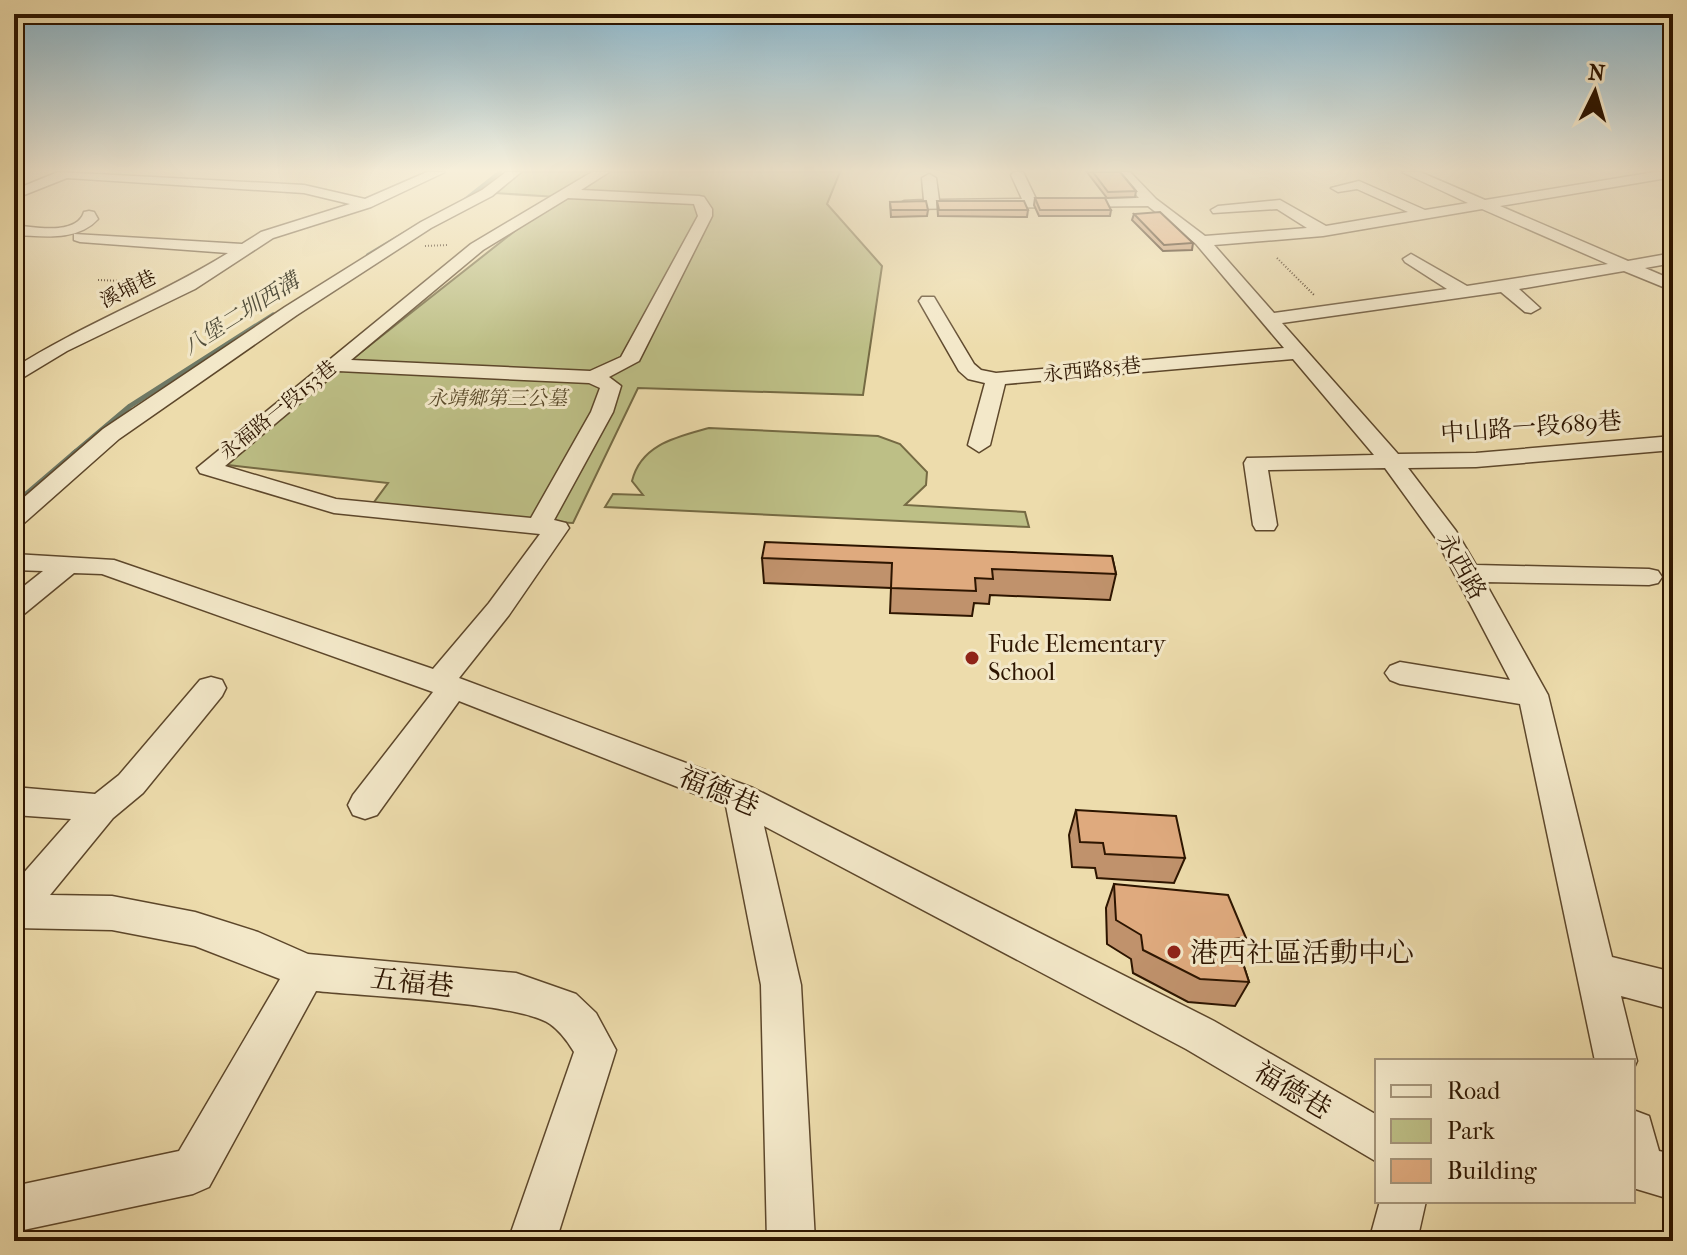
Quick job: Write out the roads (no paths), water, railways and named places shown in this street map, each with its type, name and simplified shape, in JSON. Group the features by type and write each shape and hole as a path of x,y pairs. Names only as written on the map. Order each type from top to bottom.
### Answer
{"street":[{"name":"溪埔巷","path":"14,377 60,347 189,285 277,231"},
{"path":"14,519 111,434 291,311 418,231"},
{"name":"永福路一段153巷","path":"505,231 208,468 334,506 539,526"},
{"path":"593,377 629,361 697,231"},
{"name":"永西路","path":"1188,231 1202,241 1393,463 1447,536 1533,695 1616,1059"},
{"path":"1202,241 1323,231"},
{"path":"1416,231 1422,234"},
{"path":"1543,231 1673,286"},
{"path":"80,237 244,249"},
{"path":"1269,319 1505,286 1673,258"},
{"path":"1411,259 1464,292"},
{"path":"1505,286 1531,308"},
{"path":"928,301 966,367 975,375 996,379 979,445"},
{"name":"永西路85巷","path":"996,379 1297,353"},
{"path":"334,365 593,377 611,386 602,412 539,526 557,528 445,685 365,805"},
{"name":"中山路一段689巷","path":"1265,525 1255,463 1476,460 1673,443"},
{"name":"福德巷","path":"14,562 105,566 445,685 741,798 1200,1035 1375,1139"},
{"path":"14,608 69,564"},
{"path":"1467,573 1649,577"},
{"path":"1400,673 1533,695"},
{"path":"14,911 101,808 131,784 211,688"},
{"path":"741,798 781,985 791,1241"},
{"path":"14,801 101,808"},
{"name":"五福巷","path":"14,911 112,913 195,929 258,950 306,972 516,992 562,1008 582,1027 595,1050 532,1241"},
{"path":"1596,971 1673,991"},
{"path":"14,1209 193,1171 306,972"},
{"path":"1393,1241 1402,1203"}],"waterway":[{"name":"八堡二圳西溝","path":"368,255 405,233"},
{"name":"八堡二圳西溝","path":"73,454 130,406 273,315"},
{"name":"八堡二圳西溝","path":"14,505 76,452"}],"place":[{"name":"Fude Elementary School","path":"972,658"},
{"name":"港西社區活動中心","path":"1174,952"}],"park label":[{"name":"永靖鄉第三公墓","path":"497,398"}]}
